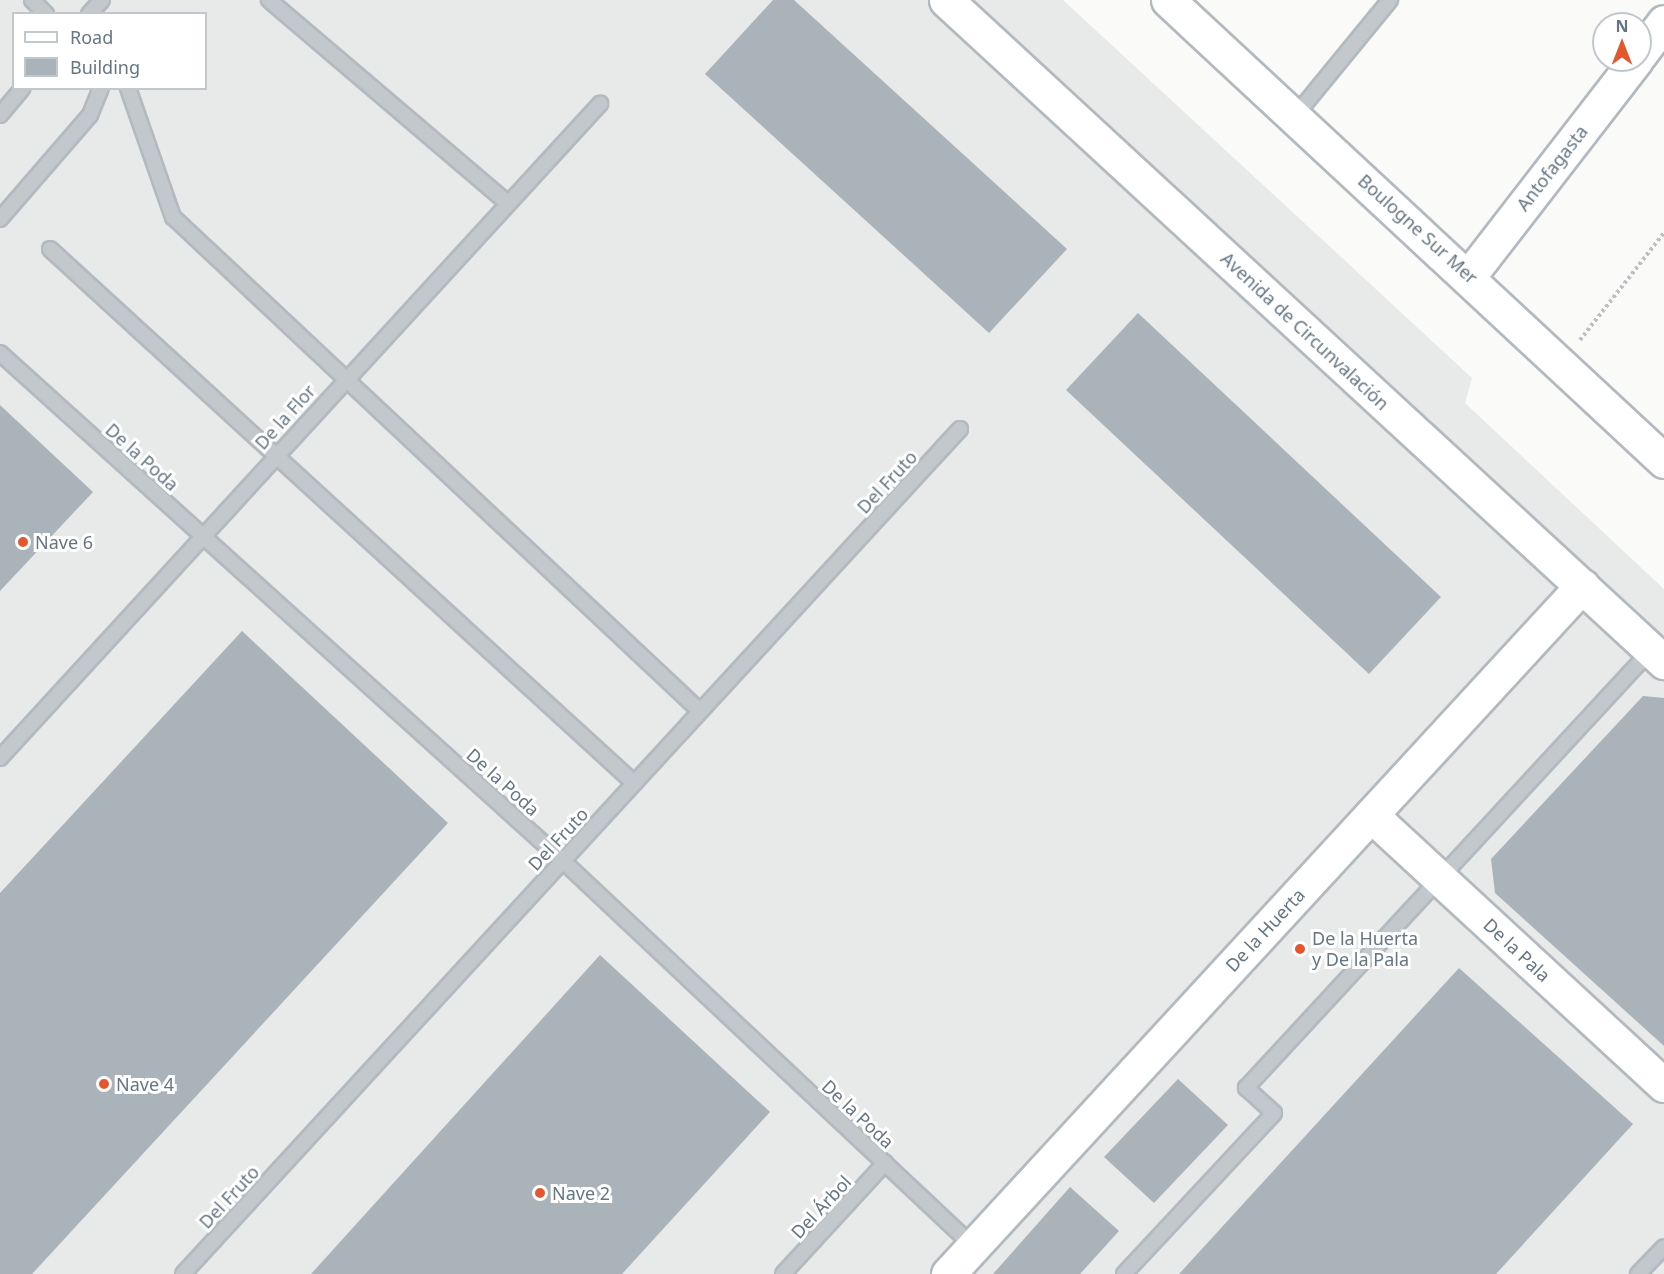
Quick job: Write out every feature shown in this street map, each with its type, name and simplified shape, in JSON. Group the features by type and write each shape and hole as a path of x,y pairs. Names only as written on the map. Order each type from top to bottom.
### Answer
{"street":[{"name":"Avenida de Circunvalación","path":"946,0 1658,656"},
{"name":"Boulogne Sur Mer","path":"1168,0 1562,362 1664,461"},
{"path":"1652,38 1664,22"},
{"name":"Antofagasta","path":"1469,276 1626,72"},
{"name":"De la Huerta","path":"948,1274 1582,585"},
{"name":"De la Pala","path":"1371,815 1664,1085"}],"lane":[{"path":"32,0 44,12"},
{"path":"91,12 102,0"},
{"path":"268,0 506,202"},
{"path":"1295,116 1390,0"},
{"path":"0,115 21,90"},
{"path":"0,219 90,115 100,90"},
{"path":"129,90 173,217 343,380 700,711"},
{"name":"De la Flor","path":"0,758 204,537 277,453 506,202 600,104"},
{"path":"50,249 277,453 634,783"},
{"name":"De la Poda","path":"0,353 563,861 973,1247"},
{"name":"Del Fruto","path":"183,1274 960,429"},
{"path":"1124,1274 1274,1113 1246,1088 1440,879 1658,656"},
{"name":"Del Árbol","path":"783,1274 885,1163"},
{"path":"1638,1274 1664,1247"}],"path":[{"path":"1562,362 1664,233"}],"shaded area":[{"path":"0,0 1063,0 1472,378 1465,403 1664,589 1664,1274 0,1274"}],"building":[{"path":"773,0 794,0 1067,249 989,333 705,74"},
{"path":"1138,313 1441,597 1369,674 1066,390"},
{"name":"Nave 6","path":"0,405 93,492 0,591"},
{"name":"Nave 4","path":"242,631 448,823 32,1274 0,1274 0,893"},
{"path":"1643,696 1664,698 1664,1046 1495,893 1491,859"},
{"name":"Nave 2","path":"600,955 770,1112 622,1274 311,1274"},
{"path":"1459,968 1633,1124 1496,1274 1179,1274"},
{"path":"1178,1079 1228,1125 1154,1203 1104,1157"},
{"path":"1070,1187 1119,1231 1080,1274 993,1274"}],"place":[{"name":"Nave 6","path":"23,542"},
{"name":"De la Huerta y De la Pala","path":"1300,949"},
{"name":"Nave 4","path":"104,1084"},
{"name":"Nave 2","path":"540,1193"}]}
